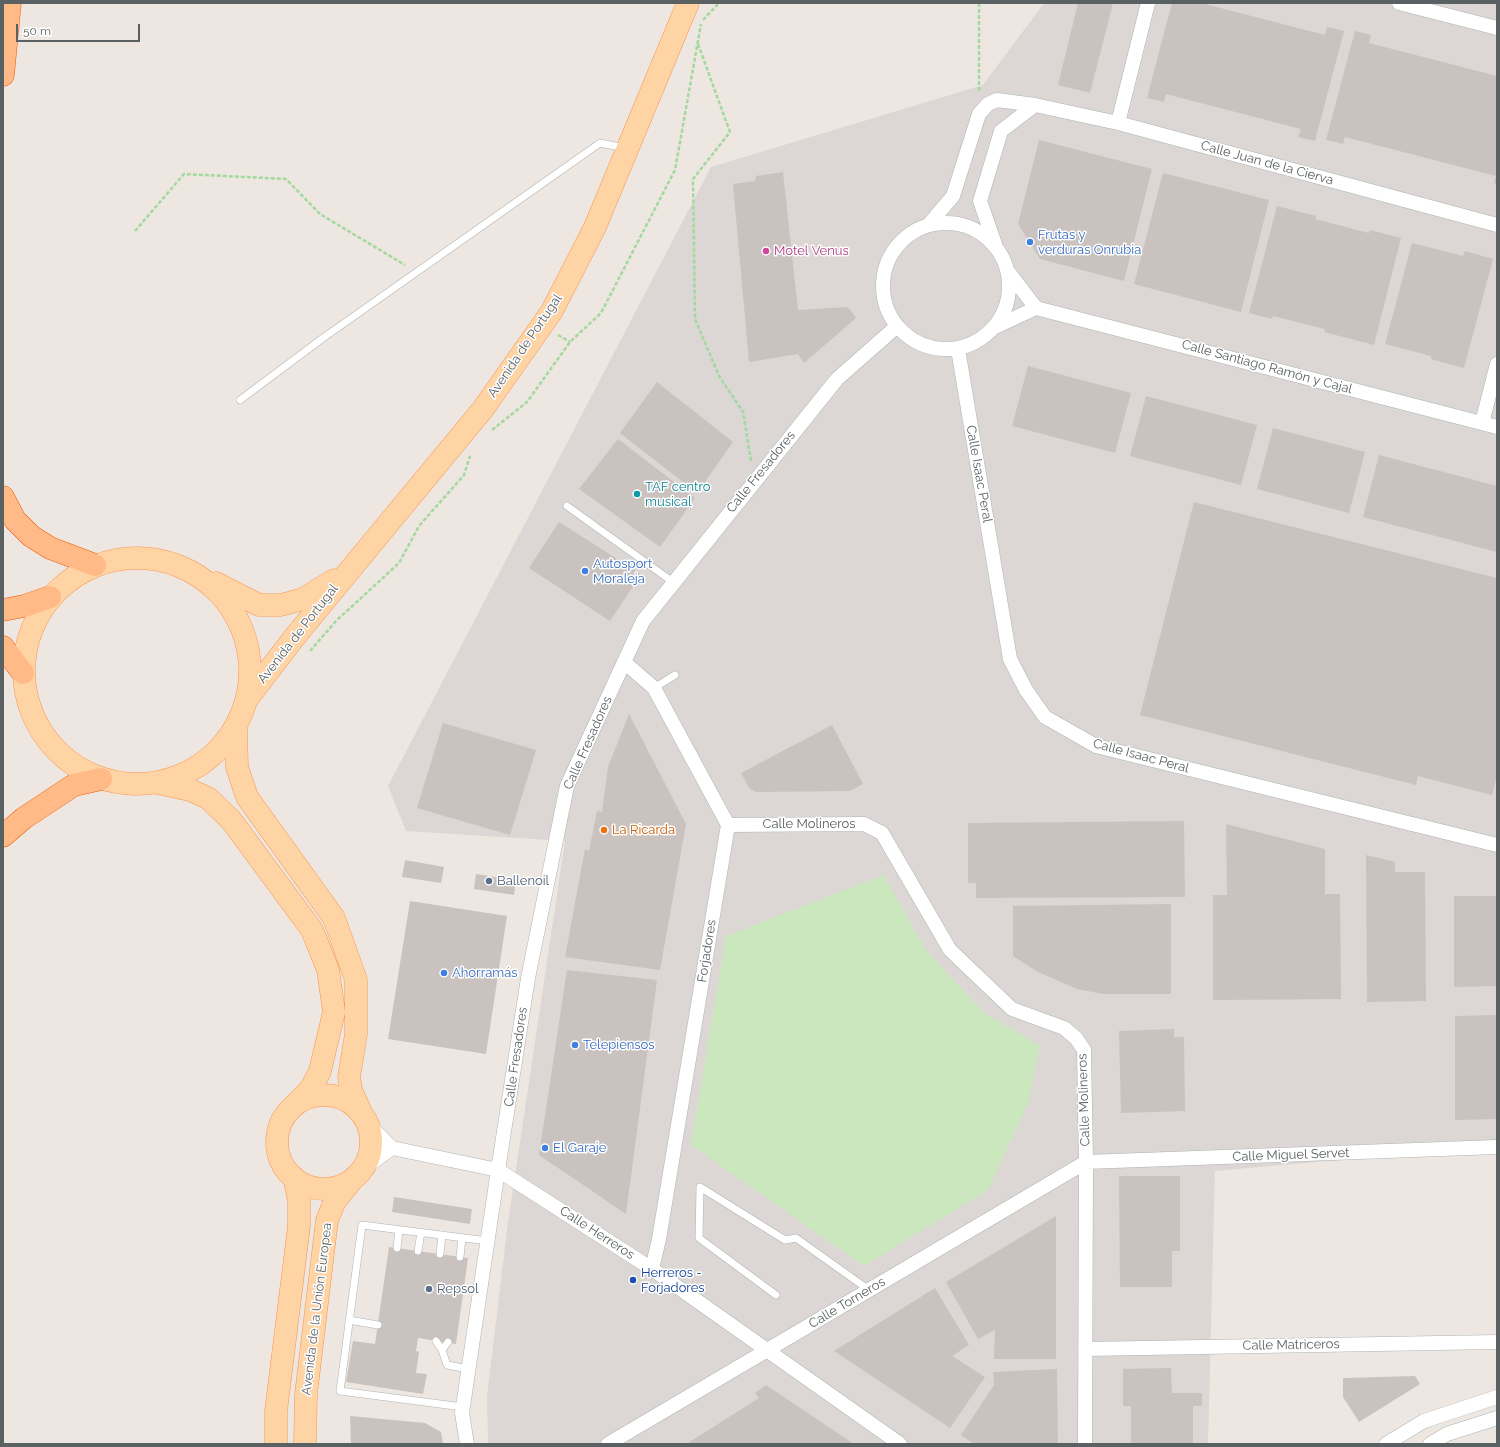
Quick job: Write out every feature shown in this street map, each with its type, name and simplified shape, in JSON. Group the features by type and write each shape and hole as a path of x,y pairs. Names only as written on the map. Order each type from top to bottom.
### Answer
{"highway":[{"path":"3,75 10,3"},
{"path":"3,497 15,520 31,536 50,548 95,565"},
{"path":"3,610 24,606 50,597"},
{"path":"3,647 23,673"},
{"path":"3,836 24,818 74,785 101,779"}],"main road":[{"name":"Avenida de Portugal","path":"247,699 296,634 483,409 552,311 595,227 629,149 662,63 688,3"},
{"name":"Avenida de Portugal","path":"157,783 128,785 101,779 70,763 45,739 29,708 23,673 29,633 50,597 70,579 95,565 122,558 150,558 177,564 259,605 281,605 302,599 349,570"},
{"path":"157,783 188,773 215,754 236,728 247,699 251,664 244,631 227,601 202,577"},
{"path":"157,783 190,790 208,798 231,820 312,930 328,970 334,1012 320,1071 312,1087 288,1112 281,1123 277,1135 277,1147 280,1160 286,1171 295,1180 317,1189 329,1189 341,1186 358,1174 370,1155 372,1140 351,1090 349,1077 356,1034 356,980 334,918 247,797 237,767 236,728"},
{"path":"297,1103 312,1096 330,1094 346,1100 364,1118"},
{"name":"Avenida de la Unión Europea","path":"305,1444 306,1394 327,1220 335,1201 358,1174"},
{"path":"276,1444 276,1411 299,1226 299,1201 295,1180"}],"street":[{"path":"1118,123 1148,3"},
{"path":"1399,3 1497,28"},
{"path":"997,100 1035,105 1001,131 980,201 995,244 1010,274 1036,308 995,327 958,349 923,346 896,327 883,300 883,270 898,243 930,223 954,196 979,114 988,104 997,100"},
{"name":"Calle Juan de la Cierva","path":"1035,105 1118,123 1497,225"},
{"path":"930,223 963,224 995,244"},
{"path":"995,327 1009,301 1010,274"},
{"name":"Calle Santiago Ramón y Cajal","path":"1036,308 1497,427"},
{"name":"Calle Fresadores","path":"467,1444 462,1413 498,1170 528,978 567,786 643,621 837,379 896,327"},
{"name":"Calle Isaac Peral","path":"958,349 1010,659 1026,690 1045,717 1096,746 1497,845"},
{"path":"1482,423 1497,364"},
{"path":"624,662 654,688 728,825"},
{"name":"Calle Molineros","path":"728,825 864,824 882,833 950,950 1012,1008 1064,1028 1076,1038 1084,1050 1086,1162 1085,1444"},
{"name":"Forjadores","path":"652,1270 659,1239 728,825"},
{"path":"358,1174 392,1148 364,1118"},
{"name":"Calle Miguel Servet","path":"1086,1162 1497,1147"},
{"name":"Calle Herreros","path":"392,1148 498,1170 652,1270 900,1444"},
{"name":"Calle Torneros","path":"608,1444 1086,1162"},
{"name":"Calle Matriceros","path":"1085,1349 1497,1342"},
{"path":"1386,1444 1424,1421 1497,1397"},
{"path":"1430,1444 1447,1434 1497,1418"}],"lane":[{"path":"240,400 323,338 418,273 600,143 629,149"},
{"path":"566,506 673,582"},
{"path":"654,688 675,675"},
{"path":"776,1295 699,1238 700,1186 785,1240 796,1238 869,1290"},
{"path":"463,1407 340,1391 362,1225 488,1241"},
{"path":"397,1248 399,1230"},
{"path":"418,1251 421,1232"},
{"path":"440,1254 442,1235"},
{"path":"460,1257 462,1238"},
{"path":"349,1320 378,1325"},
{"path":"436,1341 442,1350 447,1365 469,1369"},
{"path":"442,1350 448,1342"}],"path":[{"path":"979,3 979,114"},
{"path":"698,42 730,132 693,179 694,319 719,376 743,412 754,481"},
{"path":"135,231 184,174 286,180 320,214 418,273"}],"shaded area":[{"path":"1044,3 1497,3 1497,1146 1215,1171 1208,1444 488,1444 487,1396 508,1222 565,841 406,831 388,786 711,167 983,85"}],"green space":[{"path":"884,875 926,950 983,1012 1040,1046 1028,1103 988,1190 864,1266 691,1145 726,936"}],"building":[{"path":"1078,3 1113,3 1090,93 1058,85"},
{"path":"1172,3 1201,3 1325,35 1327,27 1344,31 1315,141 1298,137 1301,129 1166,94 1164,102 1147,98"},
{"path":"1355,31 1371,35 1369,43 1497,76 1497,184 1494,183 1496,176 1345,137 1343,144 1326,140"},
{"path":"1039,140 1152,169 1124,281 1040,259 1018,224"},
{"path":"783,172 798,310 848,307 856,318 804,363 798,354 749,362 733,184 755,181 756,176"},
{"path":"1163,173 1269,200 1241,312 1134,284"},
{"path":"1277,206 1316,216 1315,219 1369,233 1370,230 1401,238 1374,345 1324,332 1325,329 1273,316 1272,319 1249,313"},
{"path":"1412,243 1463,256 1465,251 1493,259 1464,368 1431,359 1431,356 1385,344"},
{"path":"1028,366 1131,393 1115,453 1012,426"},
{"path":"657,382 733,442 697,493 620,433"},
{"path":"1146,396 1257,425 1241,485 1130,456"},
{"path":"1273,428 1365,452 1349,513 1257,489"},
{"name":"TAF centro musical","path":"618,439 695,498 660,547 579,489"},
{"path":"1379,455 1497,486 1497,552 1363,517"},
{"path":"1194,502 1497,578 1497,775 1492,795 1418,776 1416,785 1140,715"},
{"name":"Autosport Moraleja","path":"559,522 641,574 610,621 529,568"},
{"path":"629,714 686,824 660,970 565,957 585,849 589,851 597,811 602,812 608,767"},
{"path":"443,723 536,750 510,835 417,808"},
{"path":"832,725 863,784 850,791 756,792 749,788 741,773"},
{"path":"1184,821 1185,897 976,898 976,883 968,883 968,823"},
{"path":"1226,824 1325,849 1325,894 1340,894 1341,999 1213,1000 1213,895 1227,895"},
{"path":"1366,855 1395,862 1395,872 1425,872 1426,1001 1367,1002"},
{"path":"405,860 444,867 441,883 402,877"},
{"path":"476,874 516,880 514,895 474,889"},
{"path":"1454,896 1497,896 1497,986 1454,987"},
{"path":"410,901 507,916 486,1054 388,1039"},
{"path":"1171,904 1171,994 1103,994 1077,989 1036,971 1013,956 1013,906"},
{"path":"567,970 657,980 626,1214 539,1155"},
{"path":"1497,1015 1497,1119 1455,1120 1455,1016"},
{"path":"1174,1029 1174,1037 1184,1037 1185,1111 1121,1113 1119,1031"},
{"path":"1119,1176 1180,1176 1180,1251 1172,1251 1172,1287 1120,1287"},
{"path":"394,1197 472,1209 470,1224 392,1212"},
{"path":"1056,1216 1056,1359 994,1359 995,1330 978,1339 946,1282"},
{"path":"389,1247 468,1258 456,1344 418,1338 416,1351 419,1352 416,1373 427,1374 423,1394 346,1382 353,1341 375,1344"},
{"path":"935,1288 969,1345 952,1356 985,1377 950,1428 834,1351"},
{"path":"1171,1368 1172,1393 1202,1393 1202,1406 1193,1406 1193,1444 1131,1444 1131,1406 1123,1406 1123,1369"},
{"path":"1057,1369 1058,1444 974,1444 961,1435 994,1385 993,1372"},
{"path":"1415,1376 1420,1384 1359,1422 1343,1397 1343,1378"},
{"path":"766,1385 854,1444 688,1444 759,1398 755,1393"},
{"path":"350,1416 425,1423 441,1432 443,1444 351,1444"}],"place":[{"name":"Frutas y verduras Onrubia","path":"1030,242"},
{"name":"Motel Venus","path":"766,251"},
{"name":"TAF centro musical","path":"637,494"},
{"name":"Autosport Moraleja","path":"585,571"},
{"name":"La Ricarda","path":"604,830"},
{"name":"Ballenoil","path":"489,881"},
{"name":"Ahorramás","path":"444,973"},
{"name":"Telepiensos","path":"575,1045"},
{"name":"El Garaje","path":"545,1148"},
{"name":"Herreros - Forjadores","path":"633,1280"},
{"name":"Repsol","path":"429,1289"}]}
